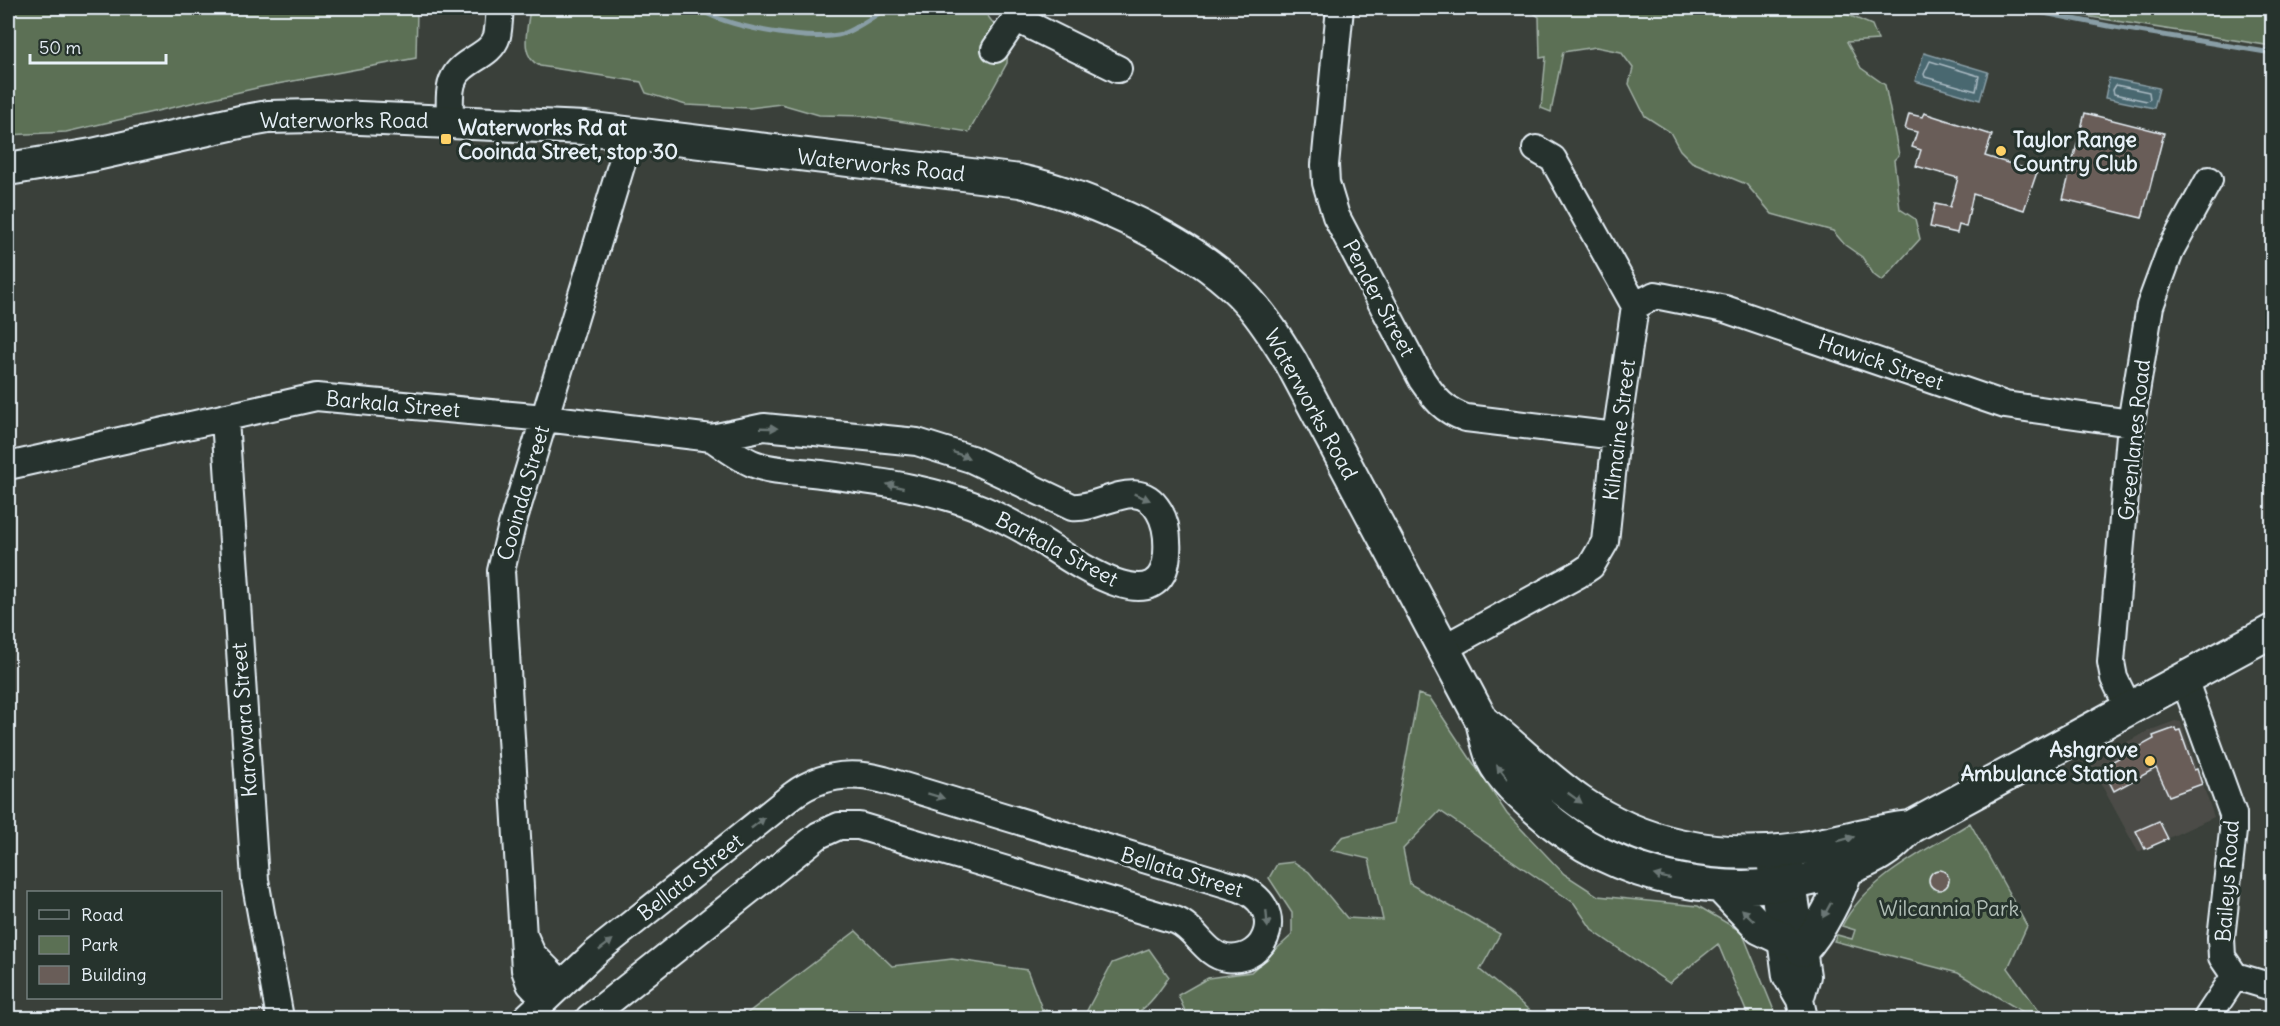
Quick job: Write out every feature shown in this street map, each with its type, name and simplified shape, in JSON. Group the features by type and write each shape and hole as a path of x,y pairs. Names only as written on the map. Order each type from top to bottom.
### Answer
{"main road":[{"name":"Waterworks Road","path":"8,169 92,155 268,117 315,116 450,120 631,133 1030,183 1083,199 1195,257 1248,301 1277,339 1482,721 1494,761 1528,802 1558,828 1595,850 1636,869 1677,880 1720,886 1783,884 1847,868 1884,851 1911,827 2272,631"},
{"name":"Waterworks Road","path":"1482,721 1570,795 1617,824 1687,848 1728,852 1778,851 1827,844 1874,831 1911,827"},
{"path":"1720,886 1760,927 1792,944 1815,937 1839,891 1847,868"}],"street":[{"path":"450,120 453,80 462,68 486,52 493,44 497,35 500,8"},
{"name":"Pender Street","path":"1340,8 1325,165 1326,183 1339,223 1427,387 1437,402 1451,413 1466,418 1616,436"},
{"path":"995,49 1015,12 1027,24 1118,69"},
{"name":"Cooinda Street","path":"553,992 526,975 501,571 504,551 631,133"},
{"path":"1536,149 1553,159 1635,306"},
{"name":"Greenlanes Road","path":"2128,709 2114,678 2111,662 2132,423 2151,306 2171,249 2209,180"},
{"name":"Hawick Street","path":"1635,306 1655,295 1725,309 2005,405 2132,423"},
{"name":"Kilmaine Street","path":"1442,649 1564,584 1595,561 1605,542 1616,436 1635,306"},
{"name":"Barkala Street","path":"8,466 316,397 545,418 712,438 764,428 900,440 929,444 963,456 1072,507 1087,507 1121,495 1139,495 1152,502 1164,521 1168,540 1165,570 1155,582 1147,585 1122,585 1084,569 1036,537 975,507 883,483 758,466 712,438"},
{"name":"Karowara Street","path":"225,419 255,880 280,1018"},
{"name":"Baileys Road","path":"2184,679 2233,814 2221,938 2222,957 2235,976"},
{"name":"Bellata Street","path":"526,1018 637,919 798,791 817,781 840,775 873,777 1239,888 1258,897 1265,907 1268,918 1266,934 1257,948 1241,957 1226,958 1218,955 1186,925 1175,920 859,826 844,825 819,835 589,1018"},
{"path":"1778,851 1792,944 1807,976 1802,1009"},
{"path":"2207,1018 2235,976 2272,987"}],"shaded area":[{"path":"2175,721 2181,722 2214,817 2138,852 2089,762 2148,731"}],"green space":[{"path":"8,8 417,8 416,58 261,87 66,132 8,135"},
{"path":"530,8 986,8 987,15 1008,43 1007,63 969,132 865,116 819,115 781,104 750,108 686,105 646,93 641,82 540,66 529,56 527,49 526,33"},
{"path":"1526,8 1811,8 1846,14 1872,25 1878,40 1847,42 1861,68 1885,85 1899,155 1894,160 1900,209 1915,219 1920,239 1882,281 1874,275 1862,257 1845,245 1833,231 1772,214 1746,184 1692,162 1680,150 1670,132 1645,116 1629,84 1633,68 1621,52 1596,47 1563,52 1551,112 1541,108 1546,57 1540,58 1539,17"},
{"path":"2035,8 2272,8 2272,46"},
{"path":"1418,694 1430,698 1507,814 1564,874 1598,896 1698,906 1742,932 1777,1018 1749,1018 1718,944 1669,983 1593,931 1574,903 1440,811 1403,849 1410,884 1500,934 1480,970 1539,1018 1364,1018 1360,1014 1322,1011 1314,1018 1235,1018 1220,1013 1214,1018 1188,1018 1178,995 1208,978 1251,972 1292,935 1292,913 1269,878 1277,864 1294,862 1309,872 1347,918 1383,920 1369,859 1331,850 1342,837 1394,823"},
{"name":"Wilcannia Park","path":"1970,823 2027,926 2008,968 2039,1011 2026,1014 1958,973 1834,941 1837,935 1852,939 1855,930 1842,926 1853,909 1881,880 1916,855"},
{"path":"856,931 892,966 952,959 1027,970 1042,1009 1070,1018 741,1018"},
{"path":"1149,949 1169,977 1150,1002 1142,1010 1125,1017 1083,1018 1112,963"}],"water":[{"path":"1924,53 1988,72 1980,100 1915,81"},
{"path":"2109,78 2159,88 2154,108 2105,98"}],"building":[{"path":"1924,113 1992,135 1985,156 2037,172 2024,210 1973,194 1966,227 1959,225 1957,233 1930,227 1935,204 1950,207 1958,178 1916,166 1921,150 1912,147 1917,132 1905,129 1909,114 1922,117"},
{"path":"2085,113 2164,133 2142,218 2063,199"},
{"name":"Ashgrove Ambulance Station","path":"2175,728 2176,731 2180,730 2194,770 2197,769 2202,784 2169,796 2156,768 2114,791 2102,767 2154,739 2153,736"},
{"path":"2159,821 2168,839 2145,849 2136,831"},
{"path":"1939,870 1946,873 1949,880 1946,887 1939,890 1932,887 1929,880 1932,873"}],"waterway":[{"path":"698,8 710,15 745,26 806,36 838,35 849,31 887,8"},
{"path":"2019,8 2109,26 2272,53"}],"place":[{"name":"Waterworks Rd at Cooinda Street, stop 30","path":"446,139"},
{"name":"Taylor Range Country Club","path":"2001,151"},
{"name":"Ashgrove Ambulance Station","path":"2150,761"}]}
